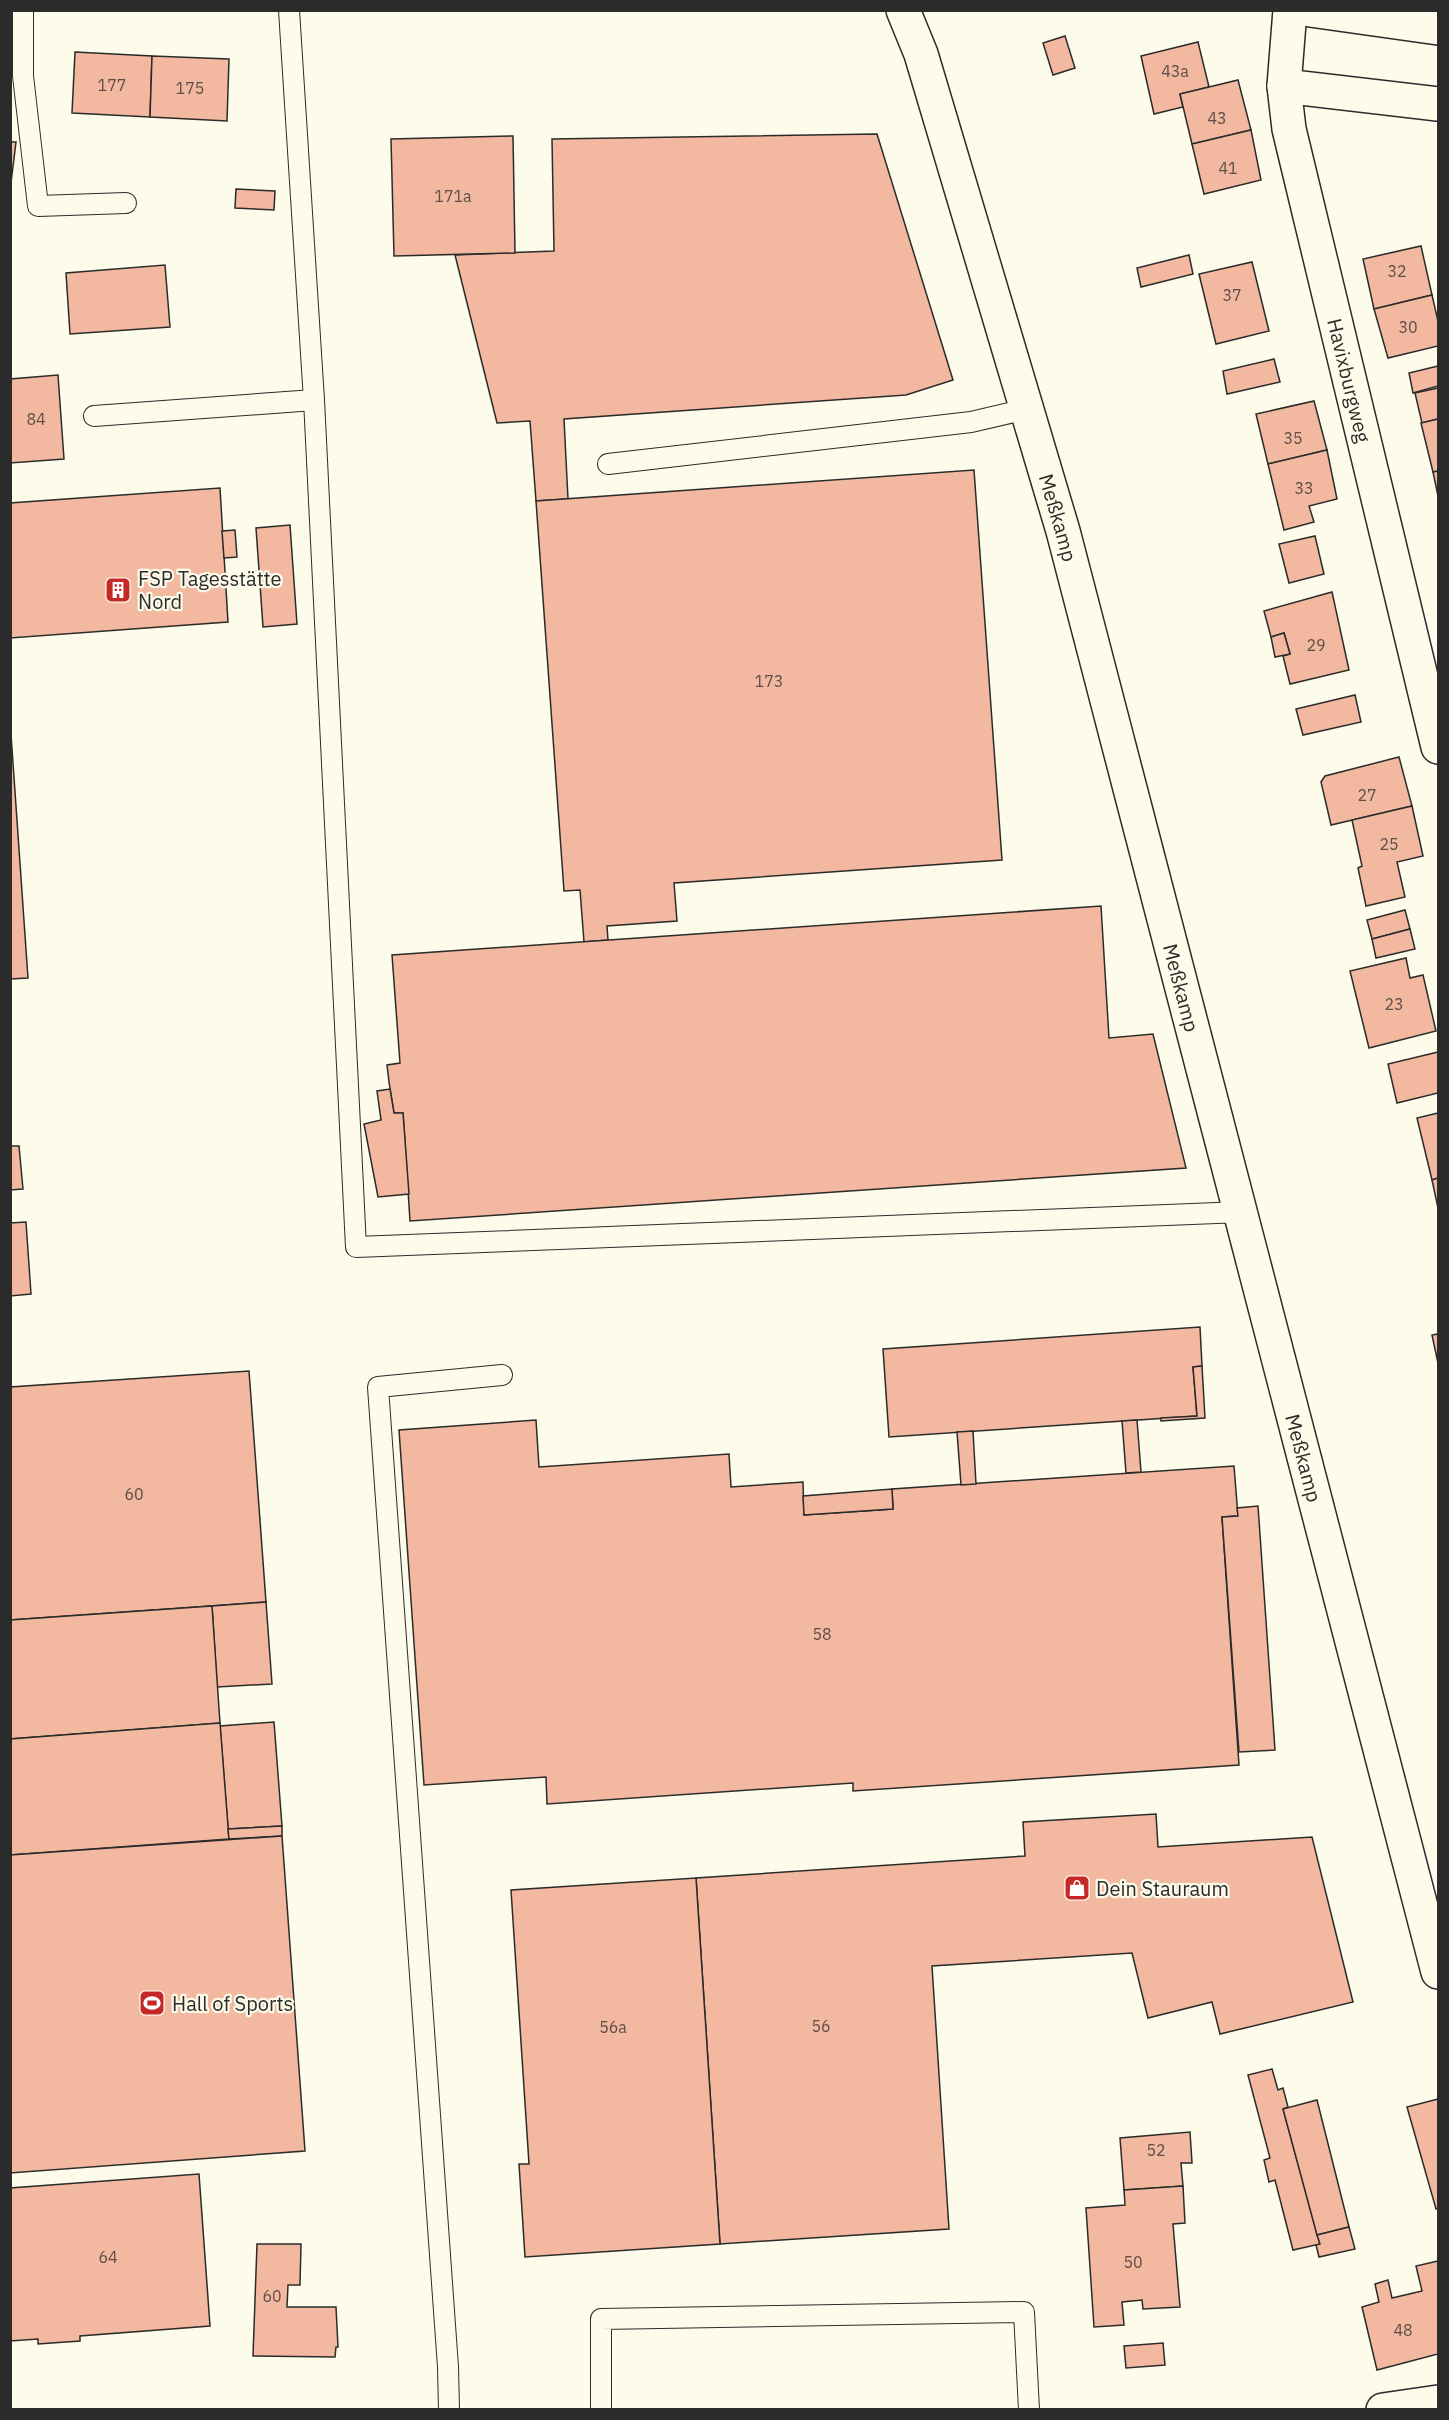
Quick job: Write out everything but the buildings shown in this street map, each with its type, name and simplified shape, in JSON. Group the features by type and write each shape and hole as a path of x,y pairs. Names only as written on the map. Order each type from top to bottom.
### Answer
{"street":[{"name":"Meßkamp","path":"903,10 921,54 1066,542 1438,1972"},
{"name":"Havixburgweg","path":"1290,10 1284,86 1292,141 1438,747"},
{"path":"1310,10 1438,28"},
{"path":"1284,86 1438,104"},
{"path":"1383,2409 1438,2402"}],"lane":[{"path":"23,10 23,76 38,206 126,203"},
{"path":"289,10 314,400 356,1247 1242,1212"},
{"path":"94,416 314,400"},
{"path":"608,464 971,422 1027,409"},
{"path":"448,2409 448,2367 378,1387 502,1374"},
{"path":"602,2409 601,2319 1024,2312 1029,2409"}],"place":[{"name":"FSP Tagesstätte Nord","path":"118,590"},
{"name":"Dein Stauraum","path":"1077,1888"},
{"name":"Hall of Sports","path":"152,2003"}]}
